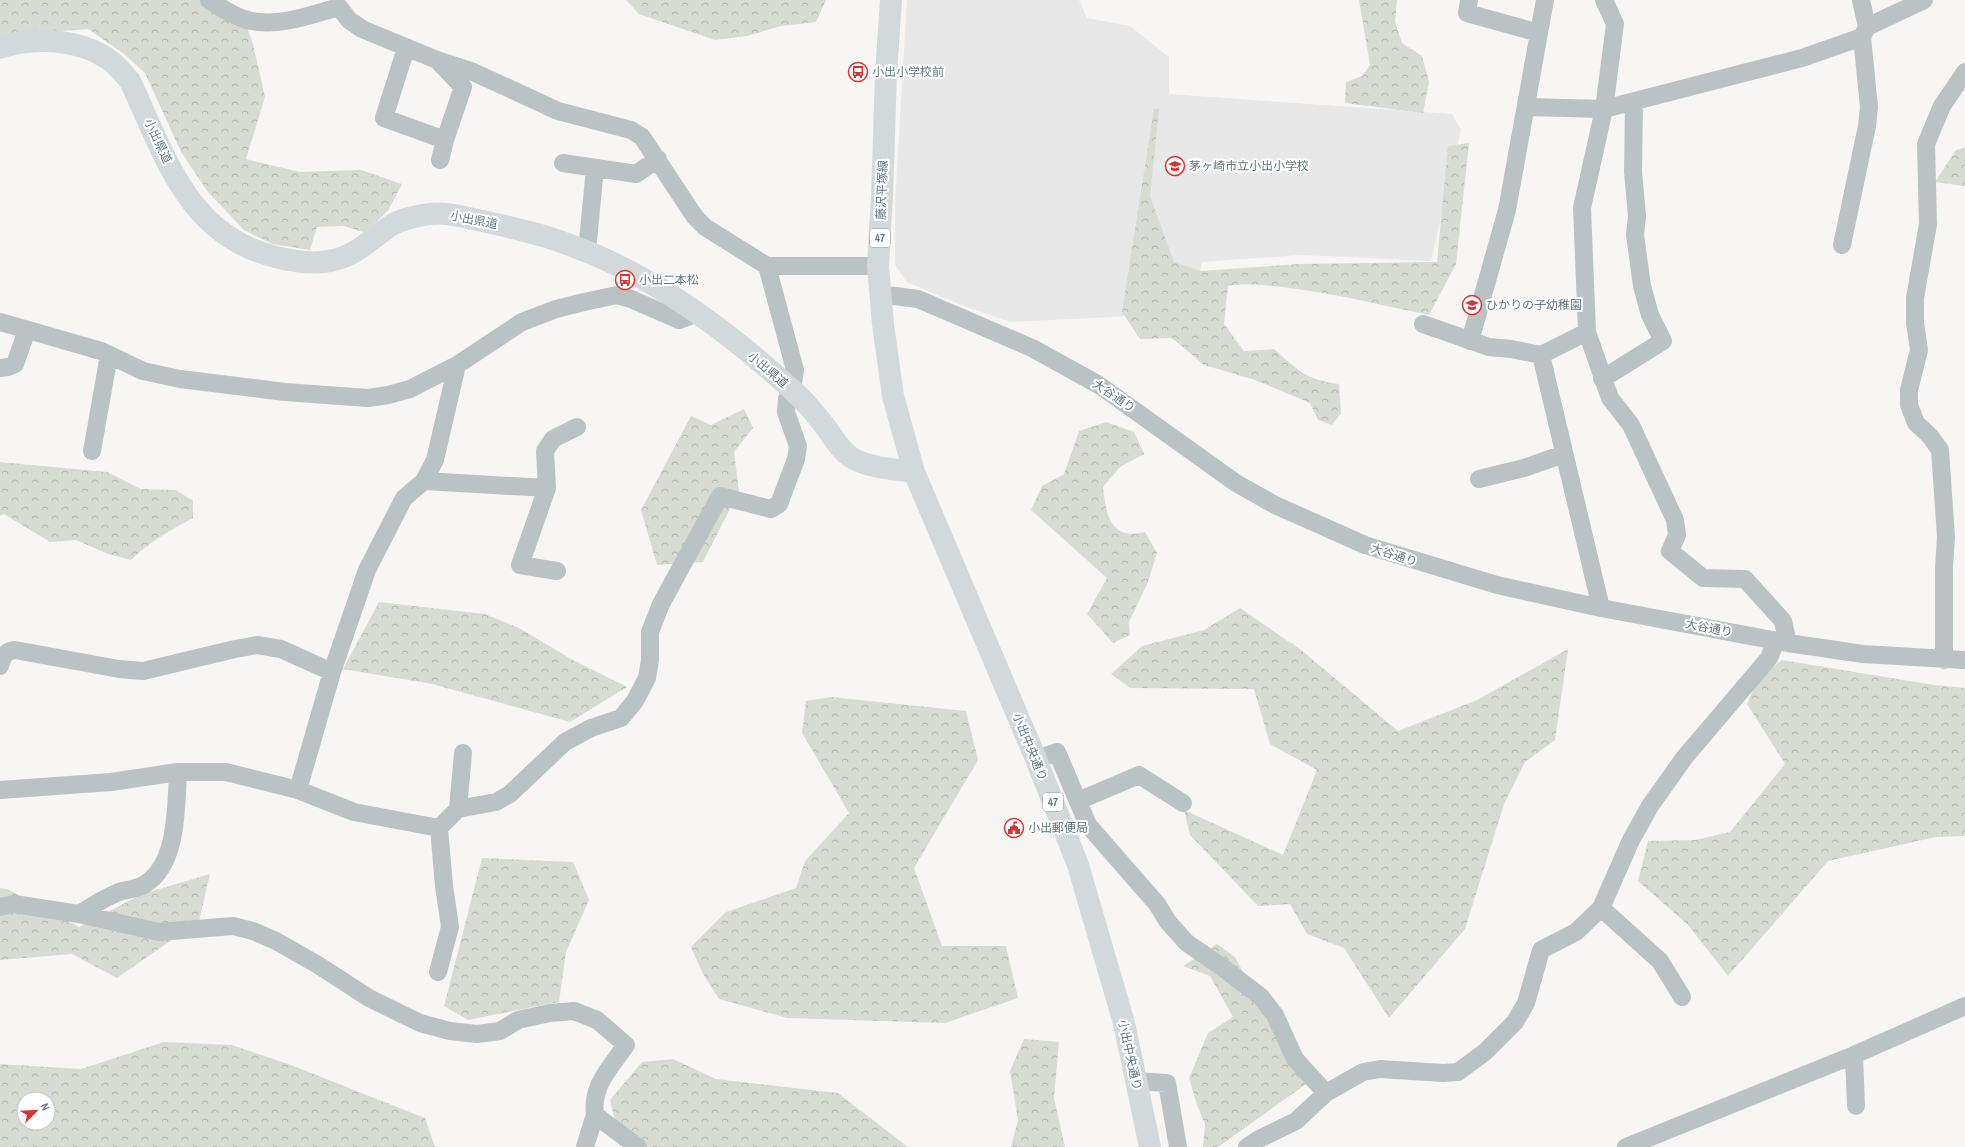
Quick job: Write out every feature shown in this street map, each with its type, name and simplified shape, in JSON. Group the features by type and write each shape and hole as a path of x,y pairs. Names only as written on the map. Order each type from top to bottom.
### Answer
{"main road":[{"name":"藤沢平塚線","path":"891,0 886,74 878,266 879,294 893,396 914,472"},
{"name":"小出県道","path":"0,48 30,42 72,44 91,50 108,59 119,68 130,81 178,183 194,206 211,225 236,242 262,254 292,261 315,262 335,260 353,253 394,224 408,218 430,214 451,214 540,234 587,251 647,280 698,313 792,389 814,412 839,447 852,457 870,465 914,472"},
{"name":"小出中央通り","path":"914,472 1036,759 1078,865 1124,1023 1150,1147"}],"street":[{"path":"209,0 228,12 248,20 273,22 298,19 339,4 349,20 362,29 406,48 471,71 558,111 631,130 642,137 695,217 705,227 767,266 878,266"},
{"path":"1468,0 1466,13 1539,33"},
{"path":"1470,340 1507,210 1527,107 1545,0"},
{"path":"1247,1147 1259,1139 1296,1121 1326,1093 1364,1072 1375,1070 1443,1073 1458,1072 1485,1052 1515,1022 1526,1002 1542,950 1576,932 1601,908 1631,840 1650,806 1684,758 1782,642 1783,621 1745,580 1703,578 1670,551 1677,534 1675,520 1631,425 1610,398 1602,379 1587,332 1582,208 1604,109 1615,24 1604,0"},
{"path":"1842,245 1868,120 1869,107 1861,0"},
{"path":"1527,107 1604,109 1802,58 1864,32 1924,0"},
{"path":"406,48 384,118 445,140"},
{"path":"437,60 463,87 445,140 440,160"},
{"path":"1944,660 1944,567 1946,537 1940,450 1930,436 1916,422 1909,405 1908,390 1919,350 1915,323 1915,298 1928,224 1926,144 1942,106 1965,72"},
{"path":"1602,379 1663,341 1650,315 1642,286 1635,235 1638,216 1633,172 1634,102"},
{"path":"563,163 636,174 658,159"},
{"path":"587,251 595,168"},
{"path":"438,972 450,927 444,886 439,828 458,809 496,802 510,794 565,742 591,728 621,718 636,701 646,678 650,660 650,632 660,604 720,496 771,509 779,504 796,459 798,446 786,412 787,399 792,389 795,370 767,266"},
{"name":"大谷通り","path":"879,294 918,299 1032,348 1099,385 1236,483 1275,505 1365,546 1497,585 1601,608 1782,642 1863,654 1944,660 1965,660"},
{"path":"0,322 109,355 143,371 180,379 285,392 368,398 410,389 456,365 522,322 556,309 617,295 631,299 679,320 698,313"},
{"path":"1423,324 1489,347 1511,349 1541,355 1587,332"},
{"path":"0,368 15,364 28,330"},
{"path":"92,450 109,355"},
{"path":"1541,355 1601,608"},
{"path":"298,790 332,672 367,570 404,498 424,481 435,460 456,365"},
{"path":"557,570 520,565 547,488 545,451 553,439 577,427"},
{"path":"1479,479 1524,468 1564,454"},
{"path":"424,481 547,488"},
{"path":"0,666 2,656 8,651 15,650 119,669 143,671 257,645 280,649 332,672"},
{"path":"1036,759 1057,752 1088,825 1157,904 1168,922 1187,943 1222,967 1261,997 1274,1015 1294,1059 1326,1093"},
{"path":"458,809 463,754"},
{"path":"0,790 111,782 178,772 226,772 298,790 354,812 439,828"},
{"path":"79,914 121,892 144,885 157,875 167,855 175,822 178,772"},
{"path":"1078,801 1139,775 1183,803"},
{"path":"0,907 14,904 79,914 159,932 233,926 253,931 276,941 312,961 369,998 420,1023 450,1031 477,1034 500,1031 518,1020 550,1012 574,1011 597,1020 626,1045 597,1087 593,1104 595,1116 585,1147"},
{"path":"1601,908 1660,961 1682,997"},
{"path":"1626,1147 1854,1055 1965,1006"},
{"path":"1854,1055 1856,1106"},
{"path":"1136,1082 1167,1083 1178,1147"},
{"path":"595,1116 638,1147"}],"shaded area":[{"name":"茅ヶ崎市立小出小学校","path":"907,0 1079,0 1087,18 1130,26 1169,57 1169,94 1452,114 1461,130 1431,261 1301,255 1202,262 1188,329 1132,316 1010,322 959,304 907,282 895,265 895,203"}],"green space":[{"path":"0,0 199,0 245,21 253,44 265,97 246,159 300,172 361,170 402,184 389,209 366,233 344,226 317,227 310,250 272,244 244,230 208,192 181,152 145,73 123,53 88,29 49,32 0,41"},
{"path":"626,0 826,0 816,22 781,26 747,36 715,40 639,14"},
{"path":"1359,0 1397,0 1395,22 1402,43 1422,56 1429,82 1423,113 1345,103 1346,82 1362,76 1370,65"},
{"path":"1154,109 1159,109 1150,196 1174,262 1201,271 1299,264 1437,262 1448,146 1469,143 1456,264 1429,315 1307,290 1243,284 1228,286 1224,324 1244,351 1274,349 1296,368 1310,377 1339,384 1341,413 1332,425 1318,420 1310,403 1255,380 1204,365 1172,338 1140,339 1122,312"},
{"path":"1965,148 1965,186 1935,182 1956,150"},
{"path":"744,409 753,428 734,452 739,491 703,562 657,565 641,510 691,416 711,425"},
{"path":"1106,422 1134,432 1144,454 1120,467 1103,487 1108,515 1117,529 1124,533 1133,534 1145,532 1157,553 1148,582 1129,622 1130,635 1113,643 1087,614 1107,578 1031,510 1042,486 1064,474 1079,431"},
{"path":"0,462 107,472 141,489 176,490 193,501 193,518 153,542 131,560 108,554 76,540 50,542 4,514 0,516"},
{"path":"379,602 485,614 519,628 571,659 627,687 570,722 432,684 343,669"},
{"path":"1240,608 1301,650 1398,731 1477,700 1568,649 1555,740 1525,762 1504,804 1465,929 1389,1018 1344,948 1307,934 1290,904 1258,906 1190,835 1184,810 1283,855 1317,770 1270,744 1254,689 1130,688 1111,674 1142,646 1204,630"},
{"path":"1782,660 1934,685 1965,688 1965,836 1936,837 1828,861 1728,976 1688,925 1638,881 1648,841 1695,840 1730,832 1785,764 1747,704 1758,679"},
{"path":"831,697 966,711 978,760 914,868 942,946 1006,946 1018,998 945,1023 787,1018 719,999 703,974 691,947 726,912 796,888 805,861 849,813 802,733 806,701"},
{"path":"482,858 573,862 589,900 566,952 559,1002 468,1020 444,1006"},
{"path":"210,874 199,921 117,978 72,954 0,960 0,888 7,889 79,927 142,894"},
{"path":"1217,944 1235,957 1259,1002 1309,1082 1218,1147 1203,1147 1205,1124 1197,1105 1189,1078 1208,1033 1233,1017 1210,976 1183,966"},
{"path":"1024,1039 1059,1042 1054,1098 1065,1147 1011,1147 1018,1120 1010,1071"},
{"path":"164,1042 232,1045 291,1065 425,1118 435,1147 0,1147 0,1064 81,1069"},
{"path":"673,1059 716,1079 838,1093 908,1147 638,1147 618,1133 610,1100 642,1062"}],"place":[{"name":"小出小学校前","path":"858,72"},
{"name":"茅ヶ崎市立小出小学校","path":"1175,166"},
{"name":"小出二本松","path":"625,280"},
{"name":"ひかりの子幼稚園","path":"1472,305"},
{"name":"小出郵便局","path":"1014,828"}]}
